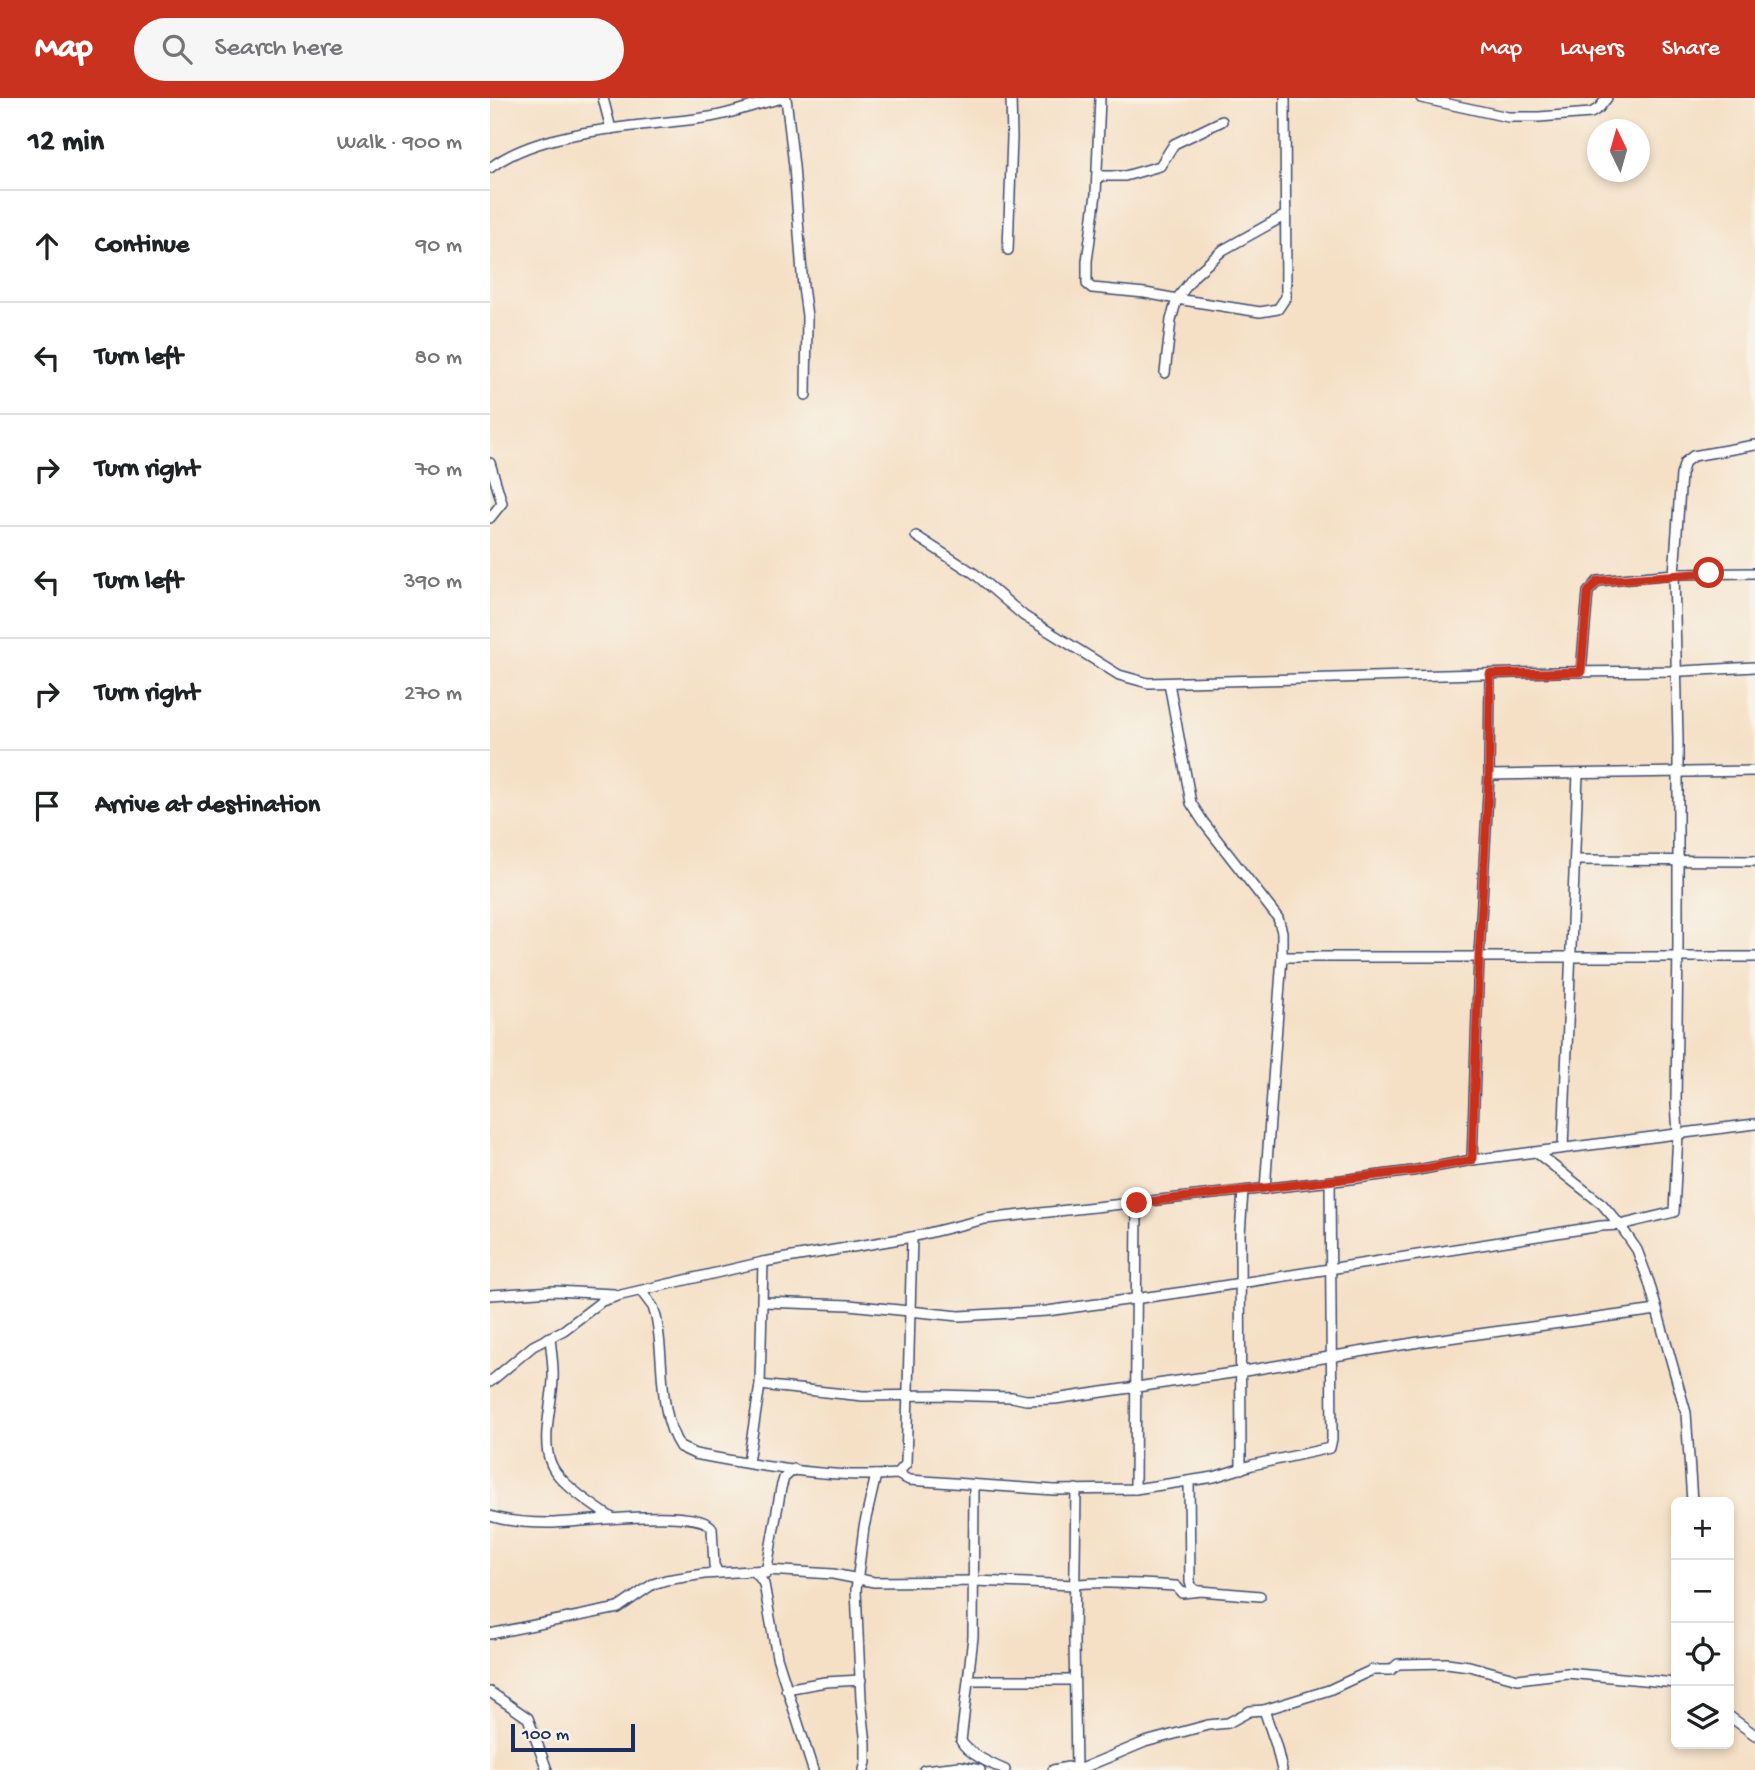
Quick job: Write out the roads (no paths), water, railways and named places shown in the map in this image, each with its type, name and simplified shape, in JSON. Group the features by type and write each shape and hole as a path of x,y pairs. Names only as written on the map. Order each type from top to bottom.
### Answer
{"street":[{"path":"603,98 611,129"},
{"path":"491,165 530,147 611,129 711,117 747,102 784,98 794,166 807,316 806,394"},
{"path":"1008,250 1012,137 1010,98"},
{"path":"1100,98 1097,176 1087,261 1087,284 1092,288 1145,293 1261,312 1279,309 1286,298 1285,98"},
{"path":"1421,98 1479,112 1518,117 1591,113 1607,98"},
{"path":"1097,176 1125,176 1160,166 1174,144 1222,121"},
{"path":"1165,373 1171,320 1177,299 1194,276 1223,250 1284,216"},
{"path":"763,1302 849,1305 959,1316 1047,1311 1620,1225 1674,1212 1678,1133 1678,862 1674,574 1681,475 1685,463 1698,455 1755,445"},
{"path":"490,463 502,503 490,518"},
{"path":"916,536 975,573 1024,616 1119,675 1148,683 1676,672 1755,667"},
{"path":"1581,672 1588,592 1592,584 1598,581 1674,574 1755,573"},
{"path":"1472,1160 1489,775 1490,674"},
{"path":"1169,683 1191,803 1278,918 1282,932 1265,1189"},
{"path":"1489,775 1755,771"},
{"path":"1563,1148 1578,774"},
{"path":"1575,860 1755,861"},
{"path":"1282,957 1755,957"},
{"path":"490,1382 533,1346 602,1301 763,1262 912,1237 985,1219 1412,1171 1472,1160 1755,1124"},
{"path":"1537,1153 1602,1204 1637,1250 1686,1413 1692,1497"},
{"path":"641,1291 653,1307 656,1317 662,1381 676,1441 686,1451 794,1469 897,1474 909,1480 1054,1490 1135,1489 1189,1481 1331,1446 1330,1181"},
{"path":"1241,1469 1240,1234 1243,1191"},
{"path":"1135,1489 1137,1203"},
{"path":"897,1474 906,1464 912,1237"},
{"path":"748,1462 760,1385 763,1262"},
{"path":"490,1295 554,1291 621,1295"},
{"path":"760,1385 863,1396 939,1395 1037,1400 1136,1388 1419,1342 1657,1310"},
{"path":"550,1337 554,1376 548,1421 550,1463 573,1488 612,1518"},
{"path":"794,1469 784,1478 781,1488 764,1584 770,1626 786,1689 813,1770"},
{"path":"864,1770 866,1744 856,1609 866,1513 876,1475"},
{"path":"1189,1481 1190,1582 1192,1588 1198,1591"},
{"path":"974,1485 974,1581 969,1680 961,1732 962,1744 1004,1770"},
{"path":"1076,1489 1076,1770"},
{"path":"490,1517 547,1523 667,1516 704,1519 712,1528 714,1565 718,1573"},
{"path":"490,1634 618,1608 645,1589 666,1580 767,1570 833,1574 874,1582 974,1581 1075,1585 1088,1581 1176,1586 1182,1593 1198,1591 1261,1596"},
{"path":"751,1571 758,1575 764,1584"},
{"path":"1053,1770 1068,1767 1076,1770 1145,1742 1208,1725 1228,1723 1251,1711 1264,1710 1329,1690 1372,1670 1391,1670 1398,1664 1447,1663 1518,1679 1567,1673 1671,1683"},
{"path":"786,1689 825,1682 861,1680"},
{"path":"969,1680 1074,1680"},
{"path":"490,1692 528,1718 547,1770"},
{"path":"1264,1710 1282,1770"},
{"path":"1734,1720 1755,1735"},
{"path":"924,1770 960,1766 980,1770"}]}
